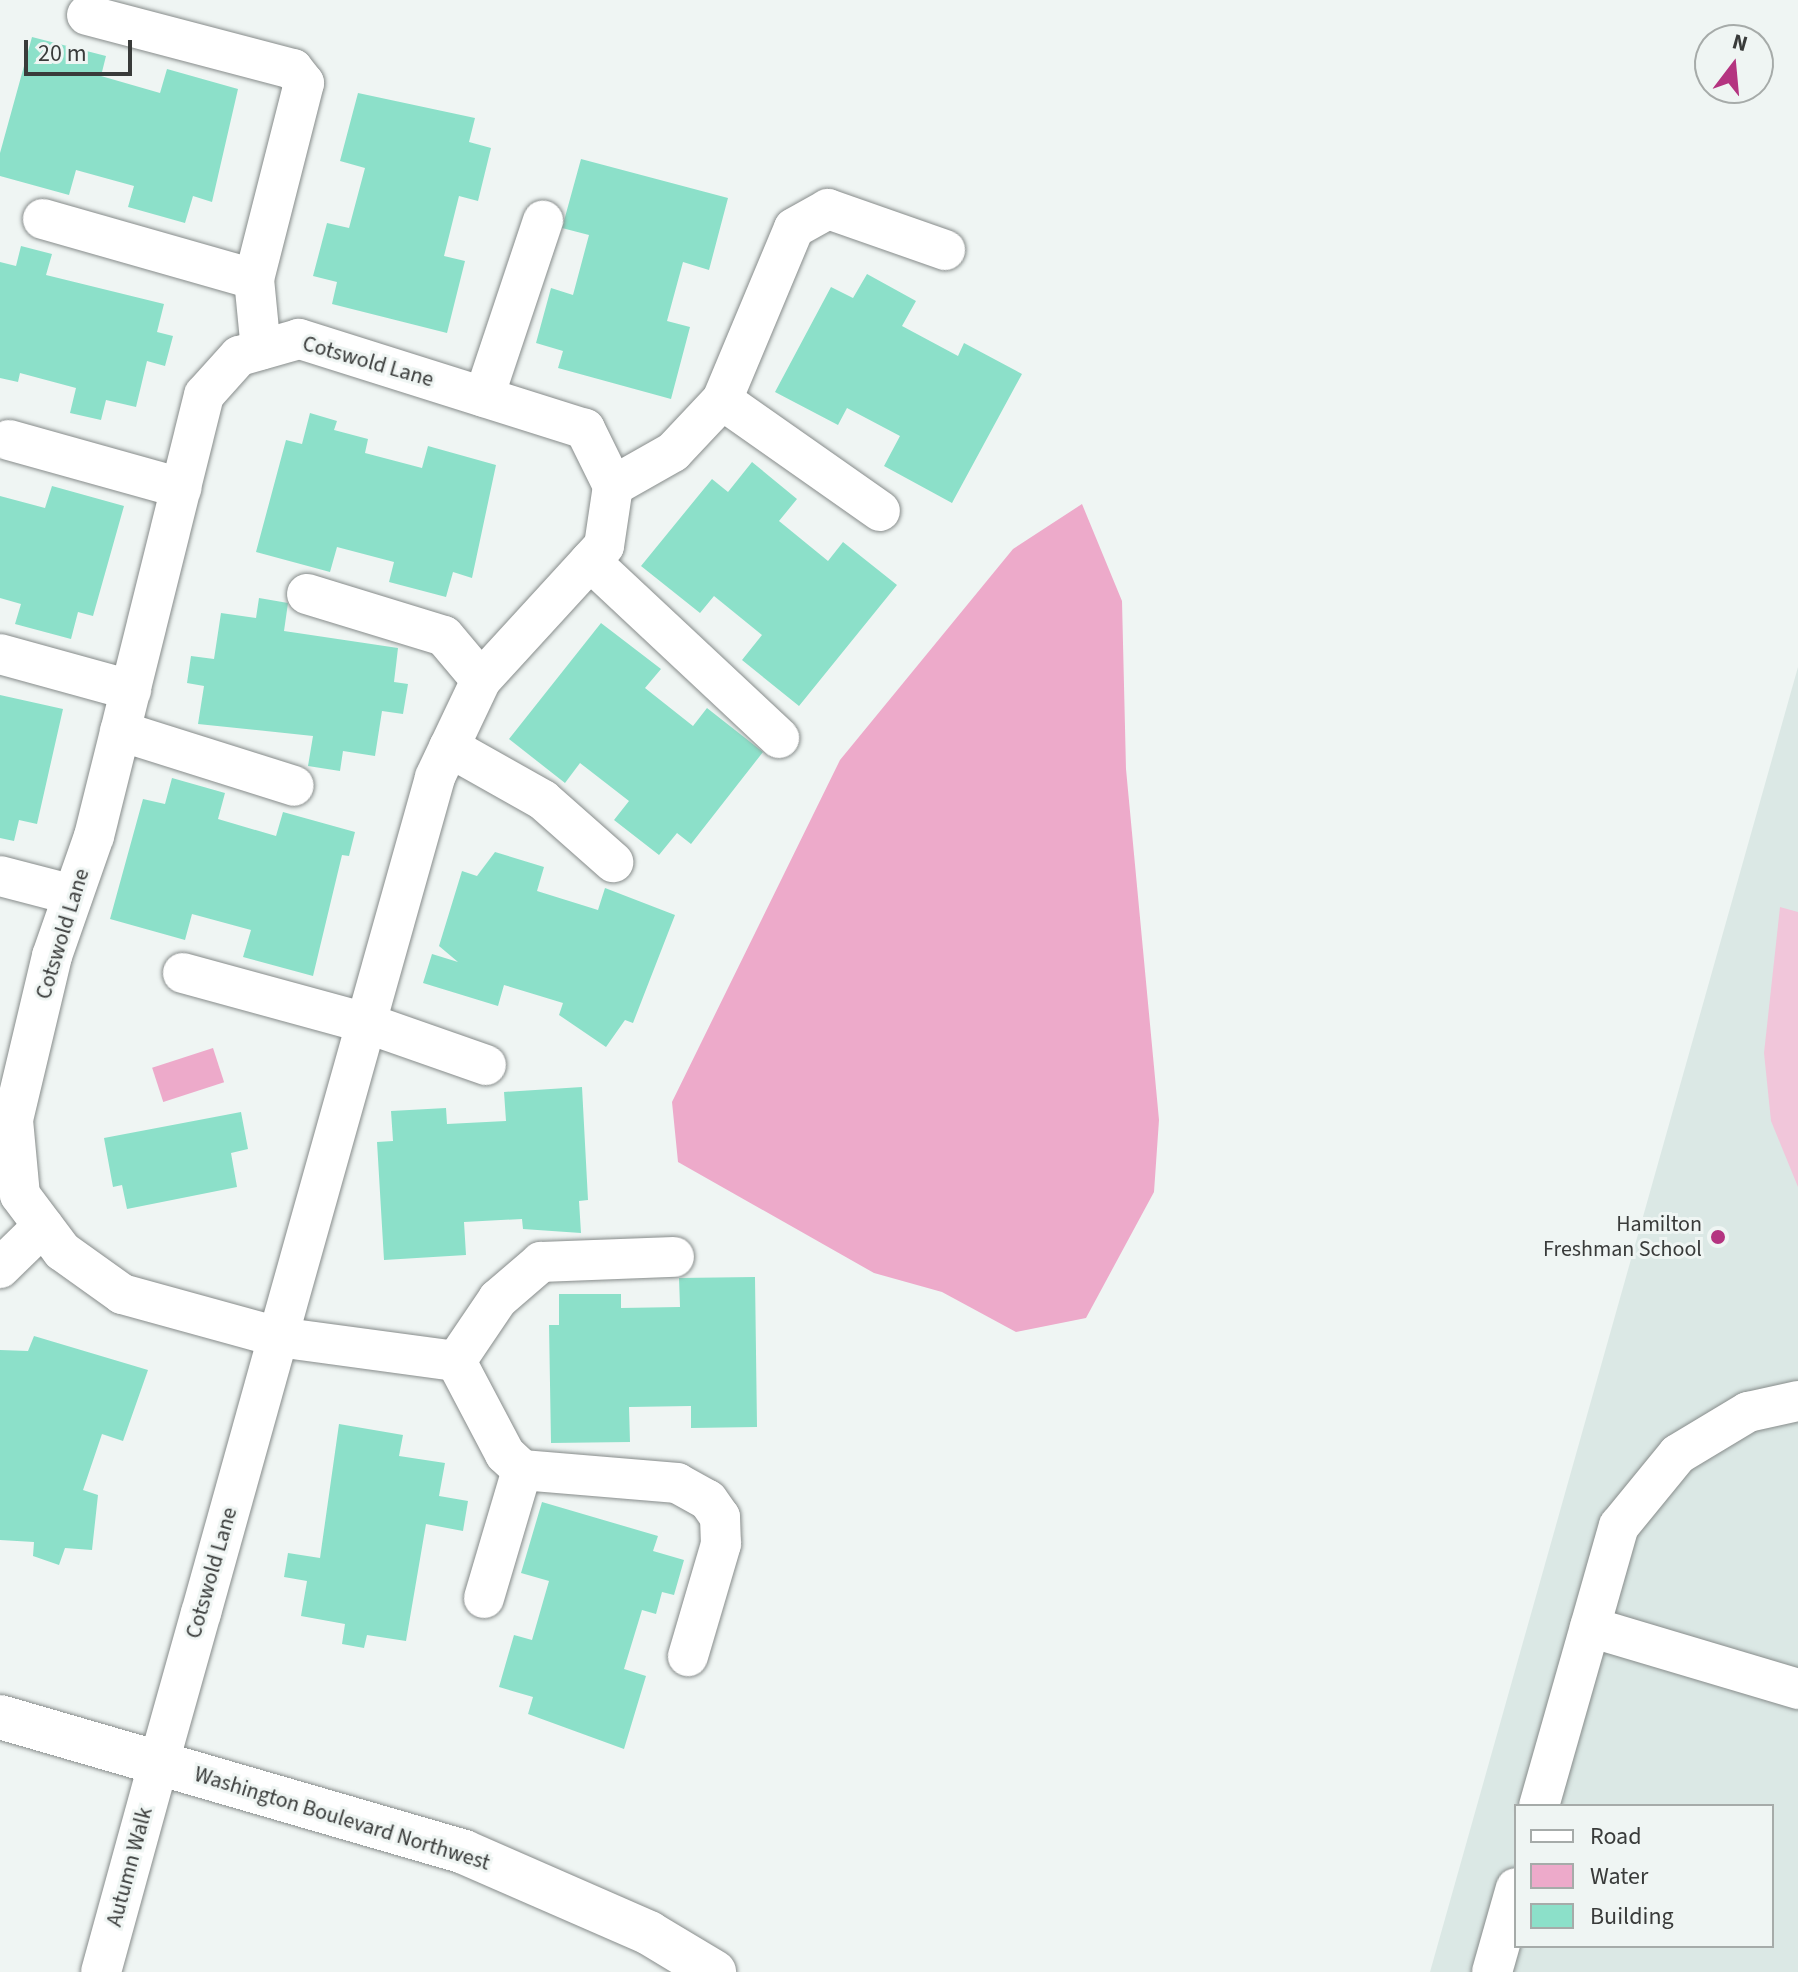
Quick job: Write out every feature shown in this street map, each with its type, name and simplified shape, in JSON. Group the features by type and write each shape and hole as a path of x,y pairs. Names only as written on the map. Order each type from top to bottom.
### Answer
{"main road":[{"name":"Washington Boulevard Northwest","path":"0,1717 464,1852 649,1933 714,1972"}],"street":[{"path":"87,15 293,69 304,83 254,279 261,350"},
{"path":"613,486 673,452 722,400 794,228 828,209 945,250"},
{"path":"43,219 254,279"},
{"path":"484,397 543,221"},
{"name":"Cotswold Lane","path":"159,1762 435,777 481,680 604,546 613,486 585,429 299,339 239,356 204,395 120,731 73,895 12,1065 20,1195 62,1251 122,1294 278,1337"},
{"path":"722,400 880,511"},
{"path":"9,440 181,488"},
{"path":"590,561 779,738"},
{"path":"307,594 444,636 481,680"},
{"path":"0,654 131,690"},
{"path":"120,731 294,786"},
{"path":"449,747 543,800 613,862"},
{"path":"0,876 73,895"},
{"path":"183,973 366,1023 486,1065"},
{"path":"0,1268 43,1226"},
{"path":"456,1361 498,1299 541,1262 674,1257"},
{"path":"278,1337 456,1361"},
{"path":"456,1361 505,1454 522,1470 677,1483 708,1500 720,1517 721,1544 688,1656"},
{"path":"1540,1804 1619,1526 1678,1454 1748,1412 1798,1401"},
{"path":"484,1598 522,1470"},
{"path":"1590,1627 1798,1689"},
{"name":"Autumn Walk","path":"101,1972 159,1762"},
{"path":"1492,1972 1514,1895"}],"shaded area":[{"name":"Hamilton Freshman School","path":"1798,667 1798,1972 1430,1972"},
{"path":"1780,907 1798,912 1798,1187 1771,1121 1764,1053"}],"water":[{"path":"1082,504 1122,601 1126,769 1159,1120 1154,1192 1086,1318 1016,1332 942,1292 874,1273 678,1162 672,1102 840,760 1013,549"},
{"path":"213,1048 224,1082 163,1102 152,1068"}],"building":[{"path":"32,37 106,56 101,76 160,93 167,69 238,89 212,202 193,196 185,223 128,207 134,186 76,170 69,195 0,176 0,153"},
{"path":"358,93 475,118 469,142 491,148 478,201 459,196 444,256 465,261 447,333 332,304 337,282 313,276 327,223 349,228 365,168 340,161"},
{"path":"581,159 728,198 709,270 683,262 667,321 690,327 671,399 558,368 563,351 536,343 551,288 573,295 589,235 562,228"},
{"path":"21,246 52,254 46,275 164,304 157,332 173,336 165,366 147,361 136,407 106,400 101,420 70,413 76,388 20,373 18,382 0,378 0,262 16,266"},
{"path":"867,274 916,301 902,326 958,356 964,343 1022,374 952,503 884,466 900,436 847,408 838,425 775,392 831,287 853,298"},
{"path":"310,413 337,421 334,430 368,439 365,453 422,468 428,446 496,465 472,578 453,572 446,597 389,582 394,562 337,547 330,572 256,552 286,440 302,444"},
{"path":"752,462 797,499 779,521 828,561 843,542 897,585 799,706 742,660 762,635 714,596 700,613 641,566 712,479 728,492"},
{"path":"52,486 124,506 93,616 78,612 71,639 15,624 21,604 0,598 0,496 45,508"},
{"path":"259,598 288,603 284,631 398,648 394,682 408,684 403,714 382,711 375,756 343,751 340,771 308,766 313,736 198,724 204,686 187,683 191,656 214,659 221,613 256,618"},
{"path":"601,623 661,669 645,688 693,726 707,708 763,752 691,844 677,833 659,855 614,820 629,801 580,763 565,783 509,739"},
{"path":"0,695 63,709 37,824 19,820 14,841 0,838"},
{"path":"172,778 225,793 218,819 276,836 283,812 355,832 349,856 342,855 313,976 243,957 251,930 192,914 185,940 110,919 143,799 165,804"},
{"path":"495,852 544,867 537,891 598,910 605,888 675,915 633,1023 625,1020 606,1047 559,1015 563,1003 504,985 498,1006 423,983 432,954 458,962 439,946 462,871 477,876"},
{"path":"582,1087 588,1200 579,1201 581,1233 523,1229 522,1219 464,1222 466,1255 384,1260 377,1142 393,1141 391,1111 446,1108 447,1124 506,1121 504,1092"},
{"path":"241,1112 248,1149 231,1153 237,1187 127,1209 122,1185 113,1187 104,1138"},
{"path":"755,1277 757,1427 691,1428 691,1406 629,1407 630,1442 551,1443 549,1325 559,1325 559,1294 621,1294 621,1308 680,1307 679,1278"},
{"path":"34,1336 148,1370 123,1441 102,1434 83,1490 98,1495 92,1550 65,1548 59,1565 33,1556 34,1542 0,1540 0,1350 28,1351"},
{"path":"339,1424 403,1435 399,1456 445,1463 439,1496 468,1501 463,1531 426,1524 406,1641 367,1635 364,1648 342,1644 345,1624 301,1616 307,1581 284,1577 288,1553 320,1558"},
{"path":"542,1502 658,1536 653,1551 684,1560 674,1595 662,1592 656,1614 642,1610 624,1669 646,1676 624,1749 528,1714 533,1697 499,1687 514,1635 532,1640 549,1581 521,1573"}],"place":[{"name":"Hamilton Freshman School","path":"1718,1237"}]}
